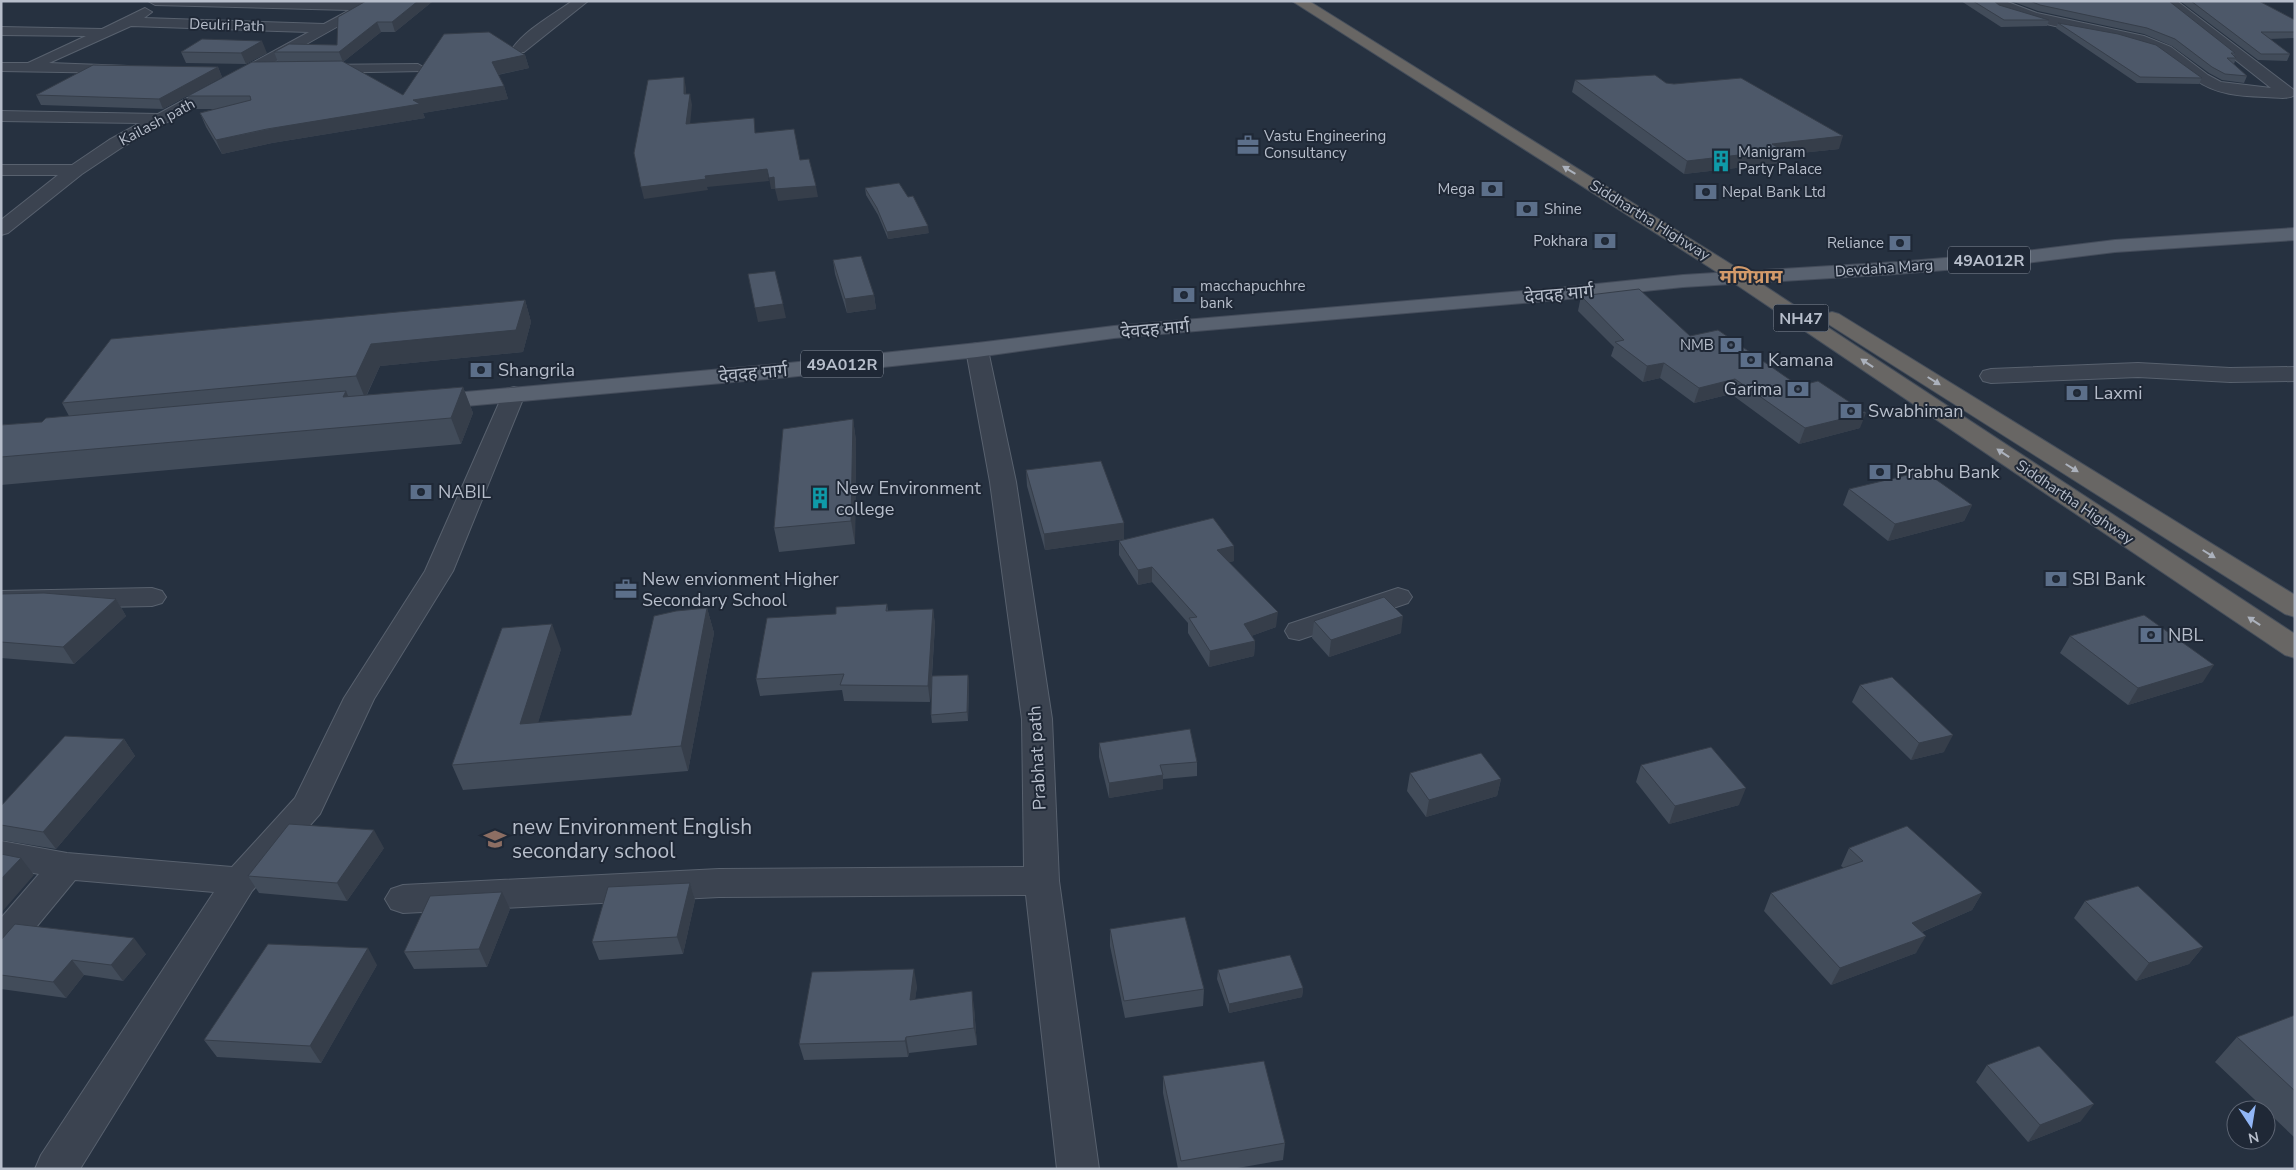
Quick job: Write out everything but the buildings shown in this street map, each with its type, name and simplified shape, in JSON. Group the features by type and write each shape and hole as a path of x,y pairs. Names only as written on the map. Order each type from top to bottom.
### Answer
{"highway":[{"name":"Siddhartha Highway","path":"1299,1 1738,276 2295,648"},
{"name":"Siddhartha Highway","path":"1330,1 2295,608"}],"main road":[{"name":"Devdaha Marg","path":"1683,281 1738,276 1897,268 2016,258 2115,246 2295,234"},
{"name":"देवदह मार्ग","path":"408,404 740,375 977,350 1114,332 1558,294 1683,281"}],"street":[{"path":"520,49 531,38 580,1"},
{"path":"1993,1 2018,12 2043,19 2124,36 2160,46 2210,83 2231,88 2291,96"},
{"path":"2168,1 2291,96"},
{"path":"1,80 129,22 156,2 372,4"},
{"name":"Kailash path","path":"1,228 76,170 115,144 254,70 326,28 372,4"},
{"name":"Deulri Path","path":"129,22 326,28"},
{"path":"1,31 104,32"},
{"path":"1,67 135,69"},
{"path":"303,69 418,68"},
{"path":"223,70 284,69"},
{"path":"1,116 163,119"},
{"path":"1,170 76,170"},
{"name":"Prabhat path","path":"977,350 1004,482 1036,719 1042,881 1078,1169"},
{"path":"1991,376 2138,370 2230,375 2295,374"},
{"path":"56,1169 240,881 308,805 359,698 439,571 514,394"},
{"path":"1,600 152,597"},
{"path":"1298,631 1398,597"},
{"path":"1,854 67,866 240,881"},
{"path":"1,943 67,866"},
{"path":"403,899 719,883 1042,881"}],"place":[{"name":"Vastu Engineering Consultancy","path":"1248,145"},
{"name":"Manigram Party Palace","path":"1721,161"},
{"name":"Mega","path":"1492,189"},
{"name":"Nepal Bank Ltd","path":"1706,192"},
{"name":"Shine","path":"1527,209"},
{"name":"Pokhara","path":"1605,241"},
{"name":"Reliance","path":"1900,243"},
{"name":"macchapuchhre bank","path":"1184,295"},
{"name":"NMB","path":"1731,345"},
{"name":"Kamana","path":"1751,360"},
{"name":"Shangrila","path":"481,370"},
{"name":"Garima","path":"1798,389"},
{"name":"Laxmi","path":"2077,393"},
{"name":"Swabhiman","path":"1851,411"},
{"name":"Prabhu Bank","path":"1880,472"},
{"name":"NABIL","path":"421,492"},
{"name":"New Environment college","path":"820,498"},
{"name":"SBI Bank","path":"2056,579"},
{"name":"New envionment Higher Secondary School","path":"626,589"},
{"name":"NBL","path":"2151,635"},
{"name":"new Environment English secondary school","path":"495,839"}],"district":[{"name":"मणिग्राम","path":"1751,276"}]}
